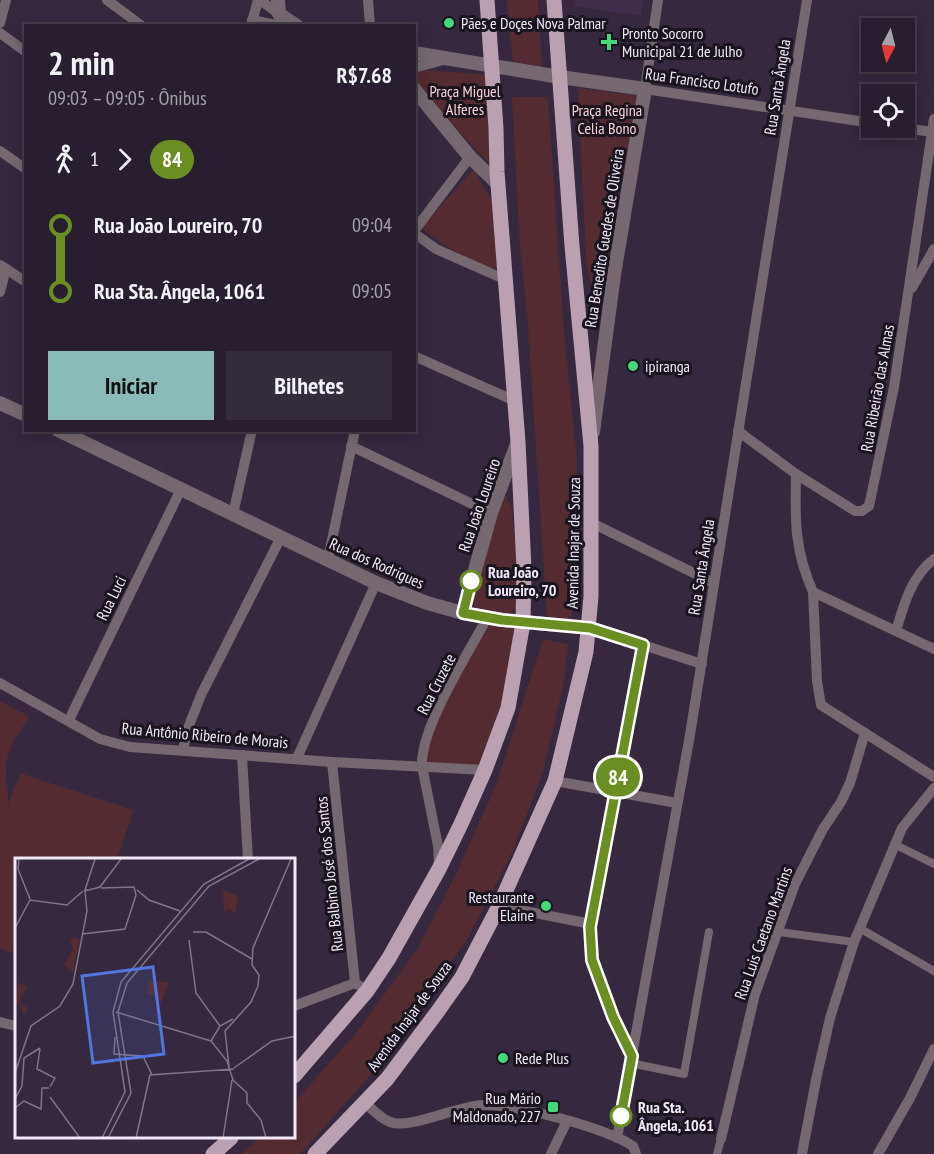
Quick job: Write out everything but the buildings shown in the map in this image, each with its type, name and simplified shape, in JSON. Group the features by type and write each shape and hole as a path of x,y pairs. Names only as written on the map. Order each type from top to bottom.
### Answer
{"main road":[{"path":"296,1073 361,987 389,958 439,869 485,770 508,708 523,623 523,521 504,279 487,0"},
{"name":"Avenida Inajar de Souza","path":"315,1154 387,1079 462,977 499,906 555,781 586,652 590,628 591,446 576,287 554,0"},
{"path":"213,1154 229,1139"}],"street":[{"path":"0,23 6,0"},
{"path":"106,0 139,24"},
{"path":"252,23 259,0 294,24"},
{"path":"368,0 370,24"},
{"name":"Rua Benedito Guedes de Oliveira","path":"591,446 616,264 658,0"},
{"name":"Rua Santa Ângela","path":"617,1138 702,664 807,0"},
{"path":"252,23 279,13"},
{"path":"0,33 24,51"},
{"name":"Rua Francisco Lotufo","path":"416,52 560,77 861,121"},
{"path":"416,67 452,58"},
{"path":"416,91 470,157 498,184"},
{"name":"Rua Ribeirão das Almas","path":"738,431 796,474 855,511 862,511 869,506 894,387 934,119"},
{"path":"915,130 932,132"},
{"path":"0,151 24,168"},
{"path":"416,229 470,157"},
{"path":"416,234 436,249 504,279"},
{"path":"909,294 934,249"},
{"path":"0,291 3,267 24,281"},
{"path":"416,358 515,400"},
{"path":"0,403 24,414"},
{"name":"Rua dos Rodrigues","path":"62,432 376,583 427,603 487,618 590,628 702,664"},
{"path":"233,514 252,432"},
{"path":"328,559 354,432"},
{"name":"Rua João Loureiro","path":"463,613 491,513 518,442"},
{"path":"351,446 491,513"},
{"path":"796,474 798,551 803,570 813,592 817,681 821,705 934,777"},
{"name":"Rua Luci","path":"69,720 181,489"},
{"path":"592,523 714,583"},
{"path":"183,749 188,728 201,695 281,537"},
{"path":"896,631 913,582 934,559"},
{"path":"297,758 376,583"},
{"path":"813,592 934,649"},
{"name":"Rua Cruzete","path":"422,766 421,755 439,708 487,618"},
{"path":"643,645 591,924 590,946 592,960 631,1059 684,1074 709,932"},
{"name":"Rua Antônio Ribeiro de Morais","path":"0,683 100,739 130,747 183,749 332,762 485,770"},
{"name":"Rua Luis Caetano Martins","path":"717,1154 755,994 795,884 823,828 841,802 850,783 865,733"},
{"path":"242,755 248,858"},
{"name":"Rua Balbino José dos Santos","path":"332,762 361,987"},
{"path":"422,766 438,846 439,869"},
{"path":"555,781 677,803"},
{"path":"802,1154 830,1018 854,942 894,844 903,828 933,792"},
{"path":"894,844 934,864"},
{"path":"499,906 591,924"},
{"path":"861,929 934,971"},
{"path":"779,932 854,942"},
{"path":"296,1005 361,987"},
{"path":"0,1022 15,1026"},
{"path":"878,1154 910,1098 934,1049"},
{"path":"365,1103 379,1116 398,1124 413,1122 460,1108 482,1105 504,1106 567,1121 617,1138 636,1151"},
{"path":"551,1154 567,1121"}],"shaded area":[{"path":"575,0 643,0 641,16 575,6"}],"green space":[{"path":"507,0 538,0 542,69 513,65"},
{"name":"Praça Miguel Alferes","path":"427,70 491,75 495,170 416,81 416,72"},
{"name":"Praça Regina Celia Bono","path":"578,88 639,96 602,291 593,295 586,262"},
{"path":"512,97 548,97 564,332 577,459 576,573 571,621 547,617 528,327 520,248"},
{"path":"474,169 496,208 501,270 469,259 421,228"},
{"path":"506,495 512,508 520,603 512,613 497,616 474,612 477,586 485,553"},
{"path":"487,618 522,629 485,770 423,765 426,745"},
{"path":"543,639 568,644 564,682 544,769 513,851 467,940 369,1077 300,1154 241,1154 258,1139 296,1139 296,1101 356,1033 418,948 456,874 496,785"},
{"path":"0,701 30,717 13,743 6,764 8,805 20,773 133,810 118,858 15,858 15,954 0,949"}],"bus line":[{"name":"84","path":"471,581 463,613 502,620 590,628 643,645 590,927 592,960 613,1017 632,1056 621,1116"}],"place":[{"name":"Pães e Doçes Nova Palmar","path":"449,23"},
{"name":"Pronto Socorro Municipal 21 de Julho","path":"609,42"},
{"name":"ipiranga","path":"633,366"},
{"name":"Rua João Loureiro, 70","path":"471,581"},
{"name":"Restaurante Elaine","path":"546,906"},
{"name":"Rede Plus","path":"503,1058"},
{"name":"Rua Mário Maldonado, 227","path":"553,1107"},
{"name":"Rua Sta. Ângela, 1061","path":"621,1116"}]}
